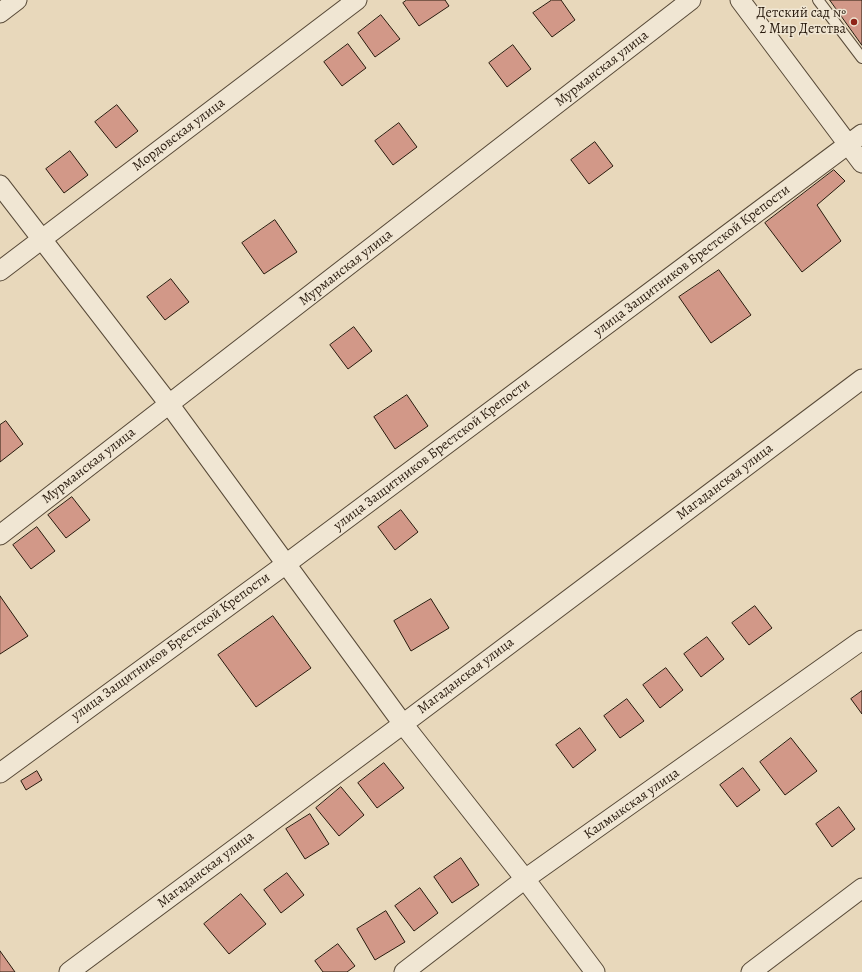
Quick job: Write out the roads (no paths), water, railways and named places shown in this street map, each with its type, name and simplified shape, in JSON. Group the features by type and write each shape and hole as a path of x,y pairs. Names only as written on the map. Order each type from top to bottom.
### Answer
{"street":[{"path":"0,13 17,0"},
{"name":"Мордовская улица","path":"0,271 357,0"},
{"name":"Мурманская улица","path":"0,535 691,0"},
{"path":"740,0 855,140 862,163"},
{"name":"улица Защитников Брестской Крепости","path":"0,773 286,564 855,140"},
{"path":"0,184 169,404 403,724 595,972"},
{"name":"Магаданская улица","path":"69,972 403,724 862,379"},
{"name":"Калмыкская улица","path":"404,972 525,880 862,640"},
{"path":"751,972 862,888"}],"lane":[{"path":"818,0 862,58"}],"place":[{"name":"Детский сад № 2 Мир Детства","path":"854,22"}]}
